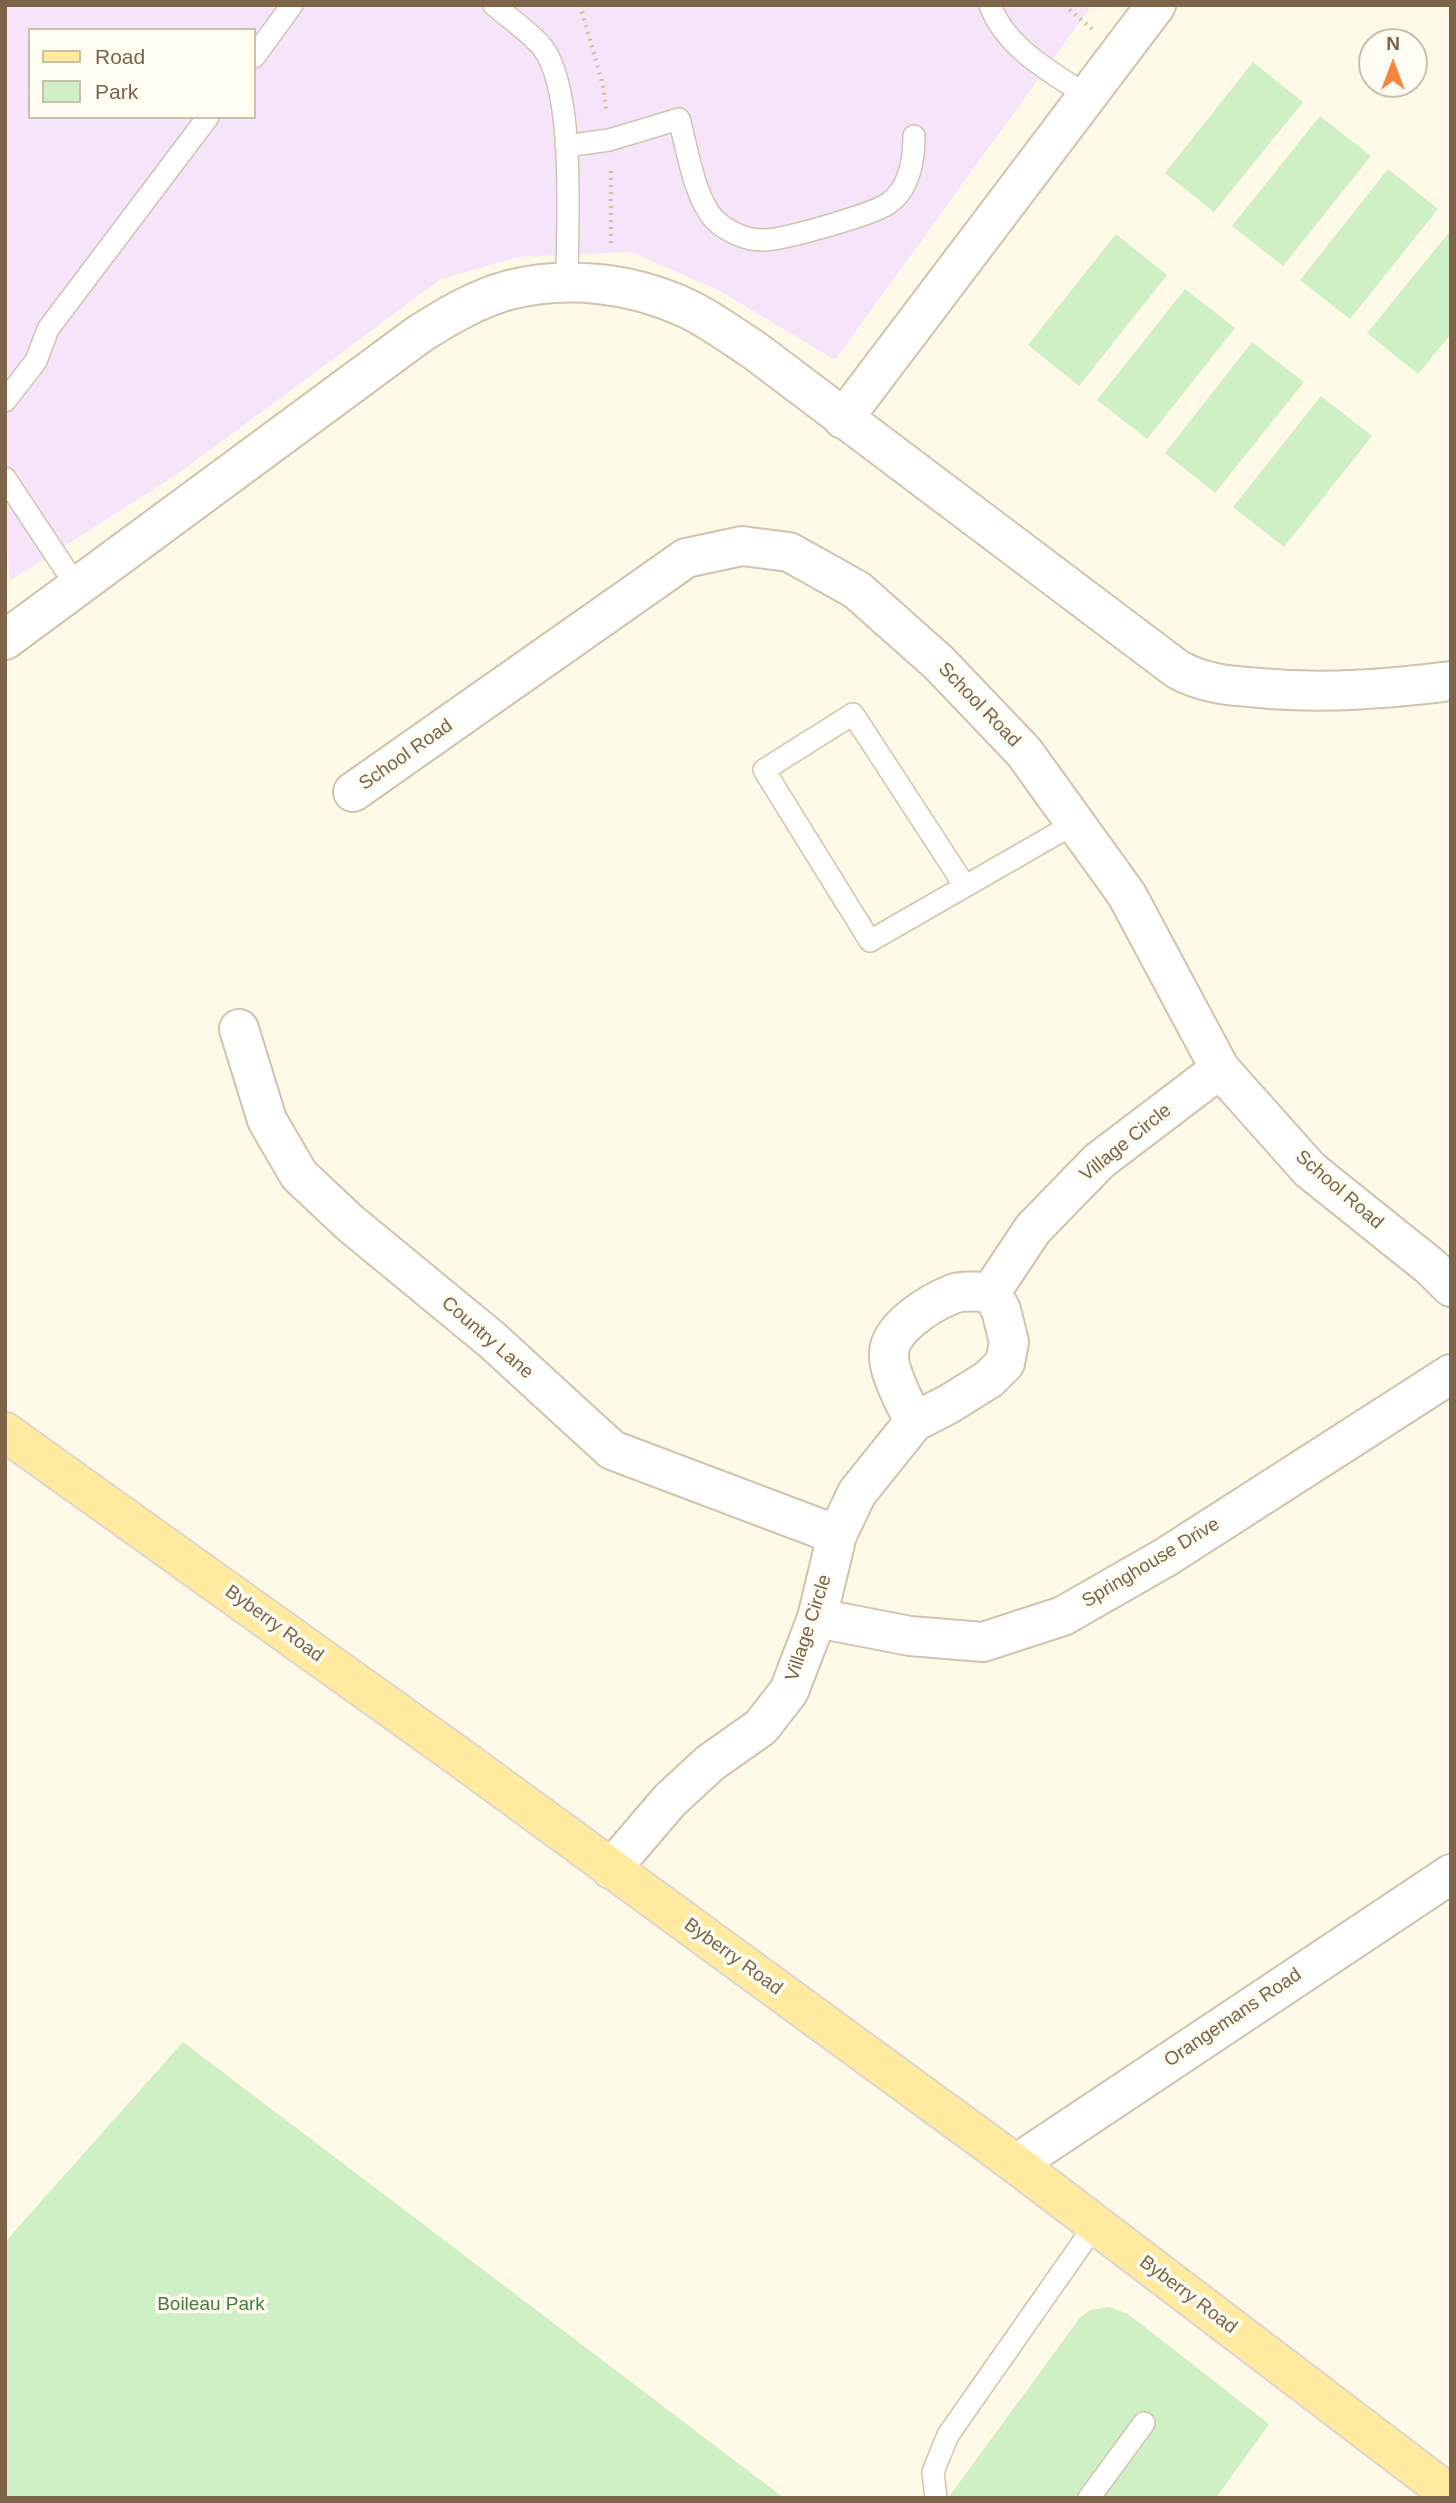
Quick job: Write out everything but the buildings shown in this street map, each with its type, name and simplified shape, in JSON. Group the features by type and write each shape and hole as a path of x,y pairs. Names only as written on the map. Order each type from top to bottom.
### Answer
{"main road":[{"name":"Byberry Road","path":"5,1432 458,1756 1016,2164 1451,2495"}],"street":[{"path":"844,419 1156,5"},
{"path":"5,640 428,329 479,301 508,290 567,283 631,289 657,296 689,309 754,350 1166,661 1191,677 1232,686 1295,691 1352,691 1451,681"},
{"name":"School Road","path":"353,792 686,558 742,546 789,552 857,590 939,663 1024,752 1127,895 1220,1069 1310,1170 1451,1287"},
{"name":"Country Lane","path":"239,1029 267,1120 299,1175 350,1223 492,1340 612,1450 837,1535"},
{"name":"Village Circle","path":"991,1292 1033,1229 1099,1161 1220,1069"},
{"path":"991,1292 1002,1310 1009,1342 1004,1363 989,1380 949,1405 914,1422 897,1384 888,1355 894,1335 915,1316 955,1293 991,1292"},
{"name":"Springhouse Drive","path":"817,1618 910,1636 983,1642 1063,1616 1166,1557 1451,1374"},
{"name":"Village Circle","path":"611,1869 670,1800 710,1763 761,1727 789,1691 817,1618 837,1535 857,1493 914,1422"},
{"name":"Orangemans Road","path":"1016,2164 1451,1874"}],"lane":[{"path":"256,54 292,5"},
{"path":"494,5 542,47 558,81 566,146 567,283"},
{"path":"990,5 1000,27 1013,43 1087,96"},
{"path":"5,401 36,361 48,329 206,119"},
{"path":"566,146 609,140 680,119 703,201 713,218 728,230 743,237 760,240 777,239 872,212 890,203 902,190 910,173 914,136"},
{"path":"5,478 77,587"},
{"path":"965,886 853,714 764,769 870,941 1077,822"},
{"path":"936,2498 933,2472 948,2435 1095,2225"},
{"path":"1088,2498 1144,2423"}],"path":[{"path":"1064,5 1095,31"}],"shaded area":[{"path":"5,5 1092,5 835,360 720,291 631,252 519,257 441,279 182,471 10,581 5,531"}],"green space":[{"path":"1253,62 1303,102 1214,212 1165,173"},
{"path":"1320,116 1371,156 1283,266 1232,226"},
{"path":"1388,169 1438,209 1350,319 1300,280"},
{"path":"1451,230 1451,334 1418,374 1367,333"},
{"path":"1116,234 1167,275 1079,386 1028,345"},
{"path":"1185,289 1235,328 1147,439 1097,400"},
{"path":"1252,342 1304,382 1215,493 1165,453"},
{"path":"1321,396 1372,436 1284,547 1233,507"},
{"name":"Boileau Park","path":"183,2042 784,2498 5,2498 5,2242"},
{"path":"1109,2307 1128,2314 1269,2424 1216,2498 948,2498 1079,2319 1090,2310"}]}
